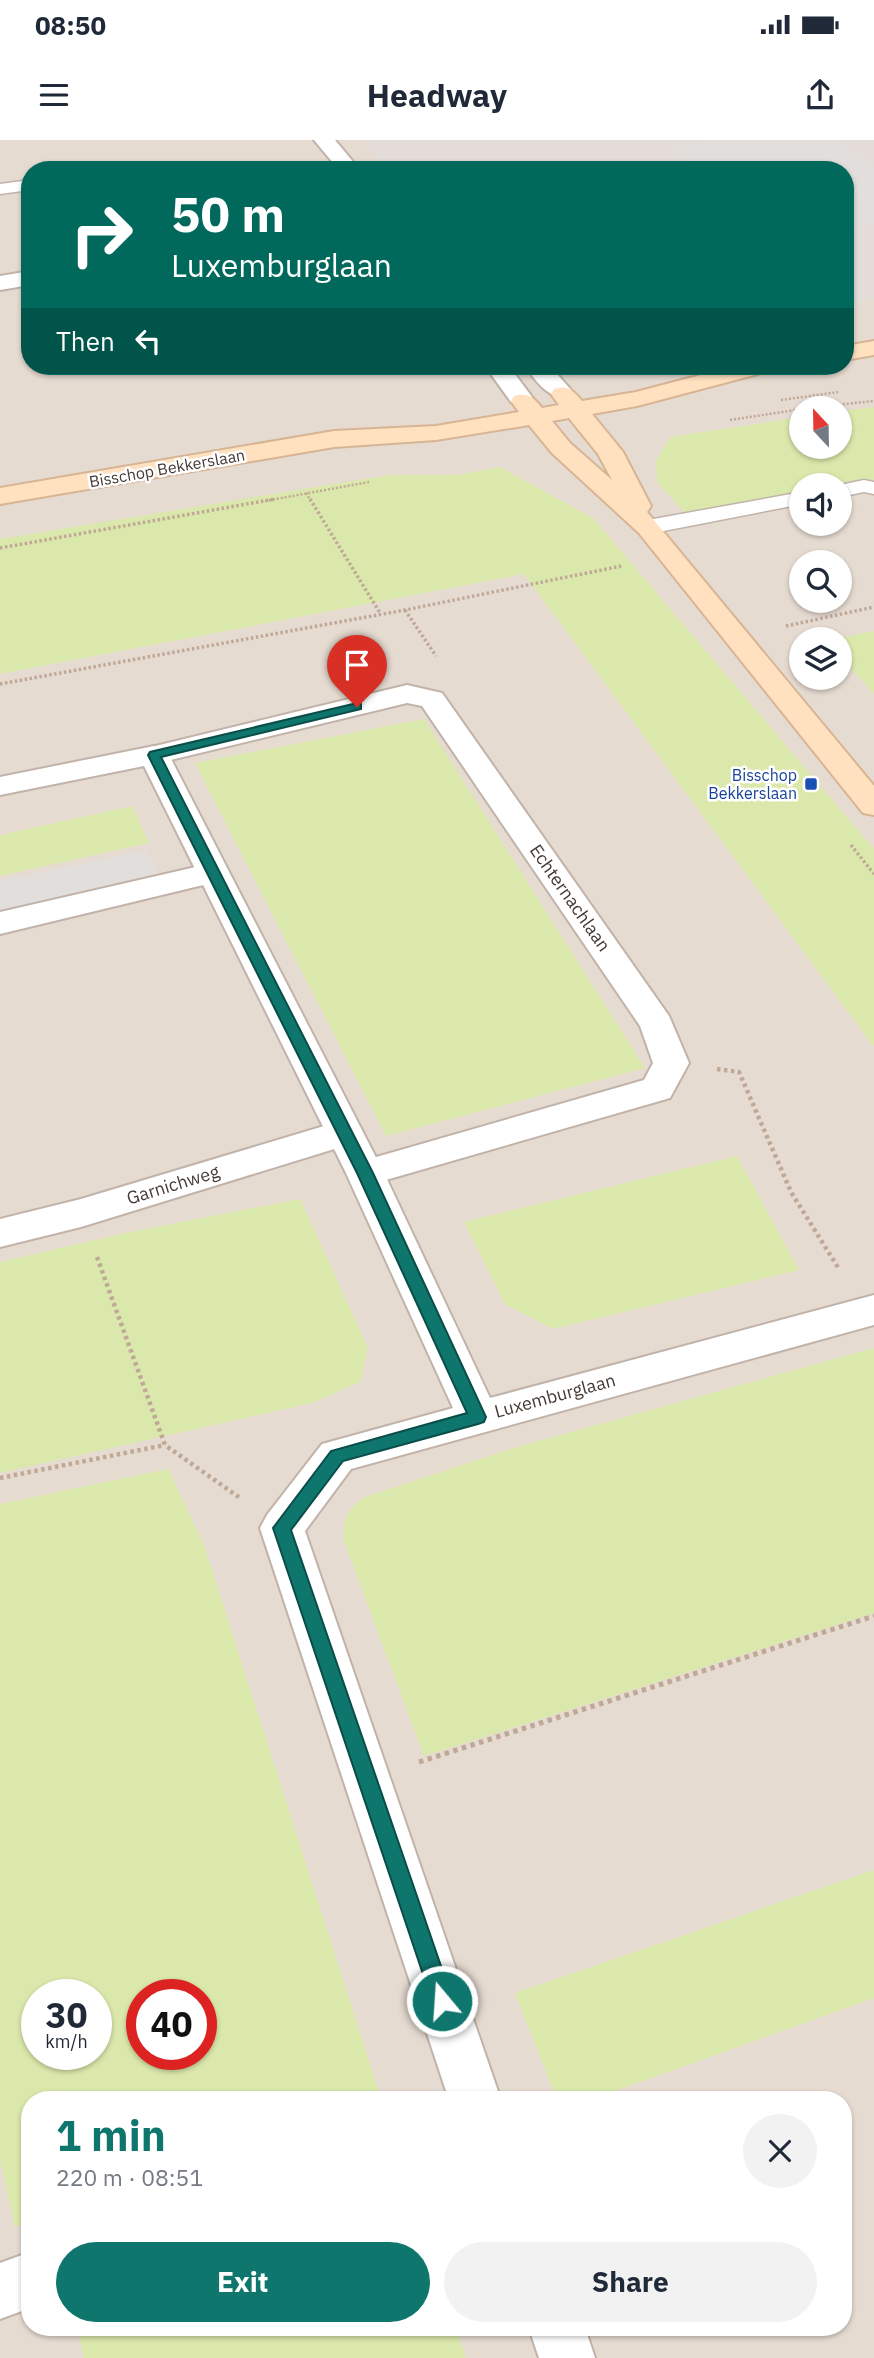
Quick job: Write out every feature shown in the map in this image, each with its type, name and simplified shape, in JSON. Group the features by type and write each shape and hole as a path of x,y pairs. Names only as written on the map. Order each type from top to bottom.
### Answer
{"main road":[{"path":"854,352 874,350"},
{"name":"Bisschop Bekkerslaan","path":"0,496 334,439 436,433 528,407 568,400 652,396 729,375"},
{"path":"568,400 610,452 649,527"},
{"path":"528,407 561,448 649,527 874,806"}],"street":[{"path":"324,140 342,161"},
{"path":"0,283 21,280"},
{"path":"505,375 528,407"},
{"path":"545,375 568,400"},
{"name":"Echternachlaan","path":"0,786 154,755 407,694 432,699 657,1024 671,1063"},
{"path":"154,755 365,1173 478,1417"},
{"path":"0,923 213,873"},
{"path":"365,1173 657,1090 671,1063"},
{"name":"Garnichweg","path":"0,1233 81,1213 344,1133"},
{"name":"Luxemburglaan","path":"282,1528 337,1456 870,1311"},
{"path":"282,1528 472,2091"},
{"path":"0,2291 21,2283"},
{"path":"559,2336 568,2358"}],"lane":[{"path":"0,189 21,186"},
{"path":"852,488 864,486 874,488"},
{"path":"649,527 789,500"}],"path":[{"path":"852,403 874,401"},
{"path":"0,548 372,482"},
{"path":"306,493 380,613"},
{"path":"0,684 629,564"},
{"path":"737,636 874,607"},
{"path":"671,1063 739,1072 790,1192 870,1311"},
{"path":"81,1213 165,1445 282,1528"},
{"path":"0,1478 165,1445"},
{"path":"368,1779 874,1616"}],"shaded area":[{"path":"0,140 874,140 874,2358 0,2358"},
{"path":"362,140 874,140 874,299 854,302 854,161 381,161"},
{"path":"715,140 838,140 874,169 874,224 854,227 854,161 690,161 674,146"},
{"path":"146,850 159,875 0,910 0,881"}],"green space":[{"path":"874,407 874,480 852,484 852,473 789,473 789,494 685,513 657,482 656,460 671,437 789,419 789,459 852,459 852,410"},
{"path":"500,467 593,518 874,849 874,1047 524,574 0,674 0,539 390,475 458,475"},
{"path":"874,631 874,694 852,669 852,636"},
{"path":"424,719 645,1068 386,1136 195,763"},
{"path":"132,806 149,843 0,876 0,835"},
{"path":"737,1156 799,1270 553,1329 505,1304 464,1222"},
{"path":"300,1199 368,1348 360,1382 312,1403 0,1473 0,1262 130,1232"},
{"path":"874,1348 874,1613 424,1756 344,1541 345,1520 354,1506 365,1497 510,1449"},
{"path":"168,1469 204,1545 379,2091 21,2091 21,2225 15,2227 0,2159 0,1504"},
{"path":"874,1870 874,1998 615,2091 553,2091 515,1993"},
{"path":"79,2336 459,2336 466,2358 84,2358"}],"place":[{"name":"Bisschop Bekkerslaan","path":"811,784"}],"route":[{"path":"357,707 154,755 365,1173 478,1417 337,1456 282,1528 442,2001"}]}
